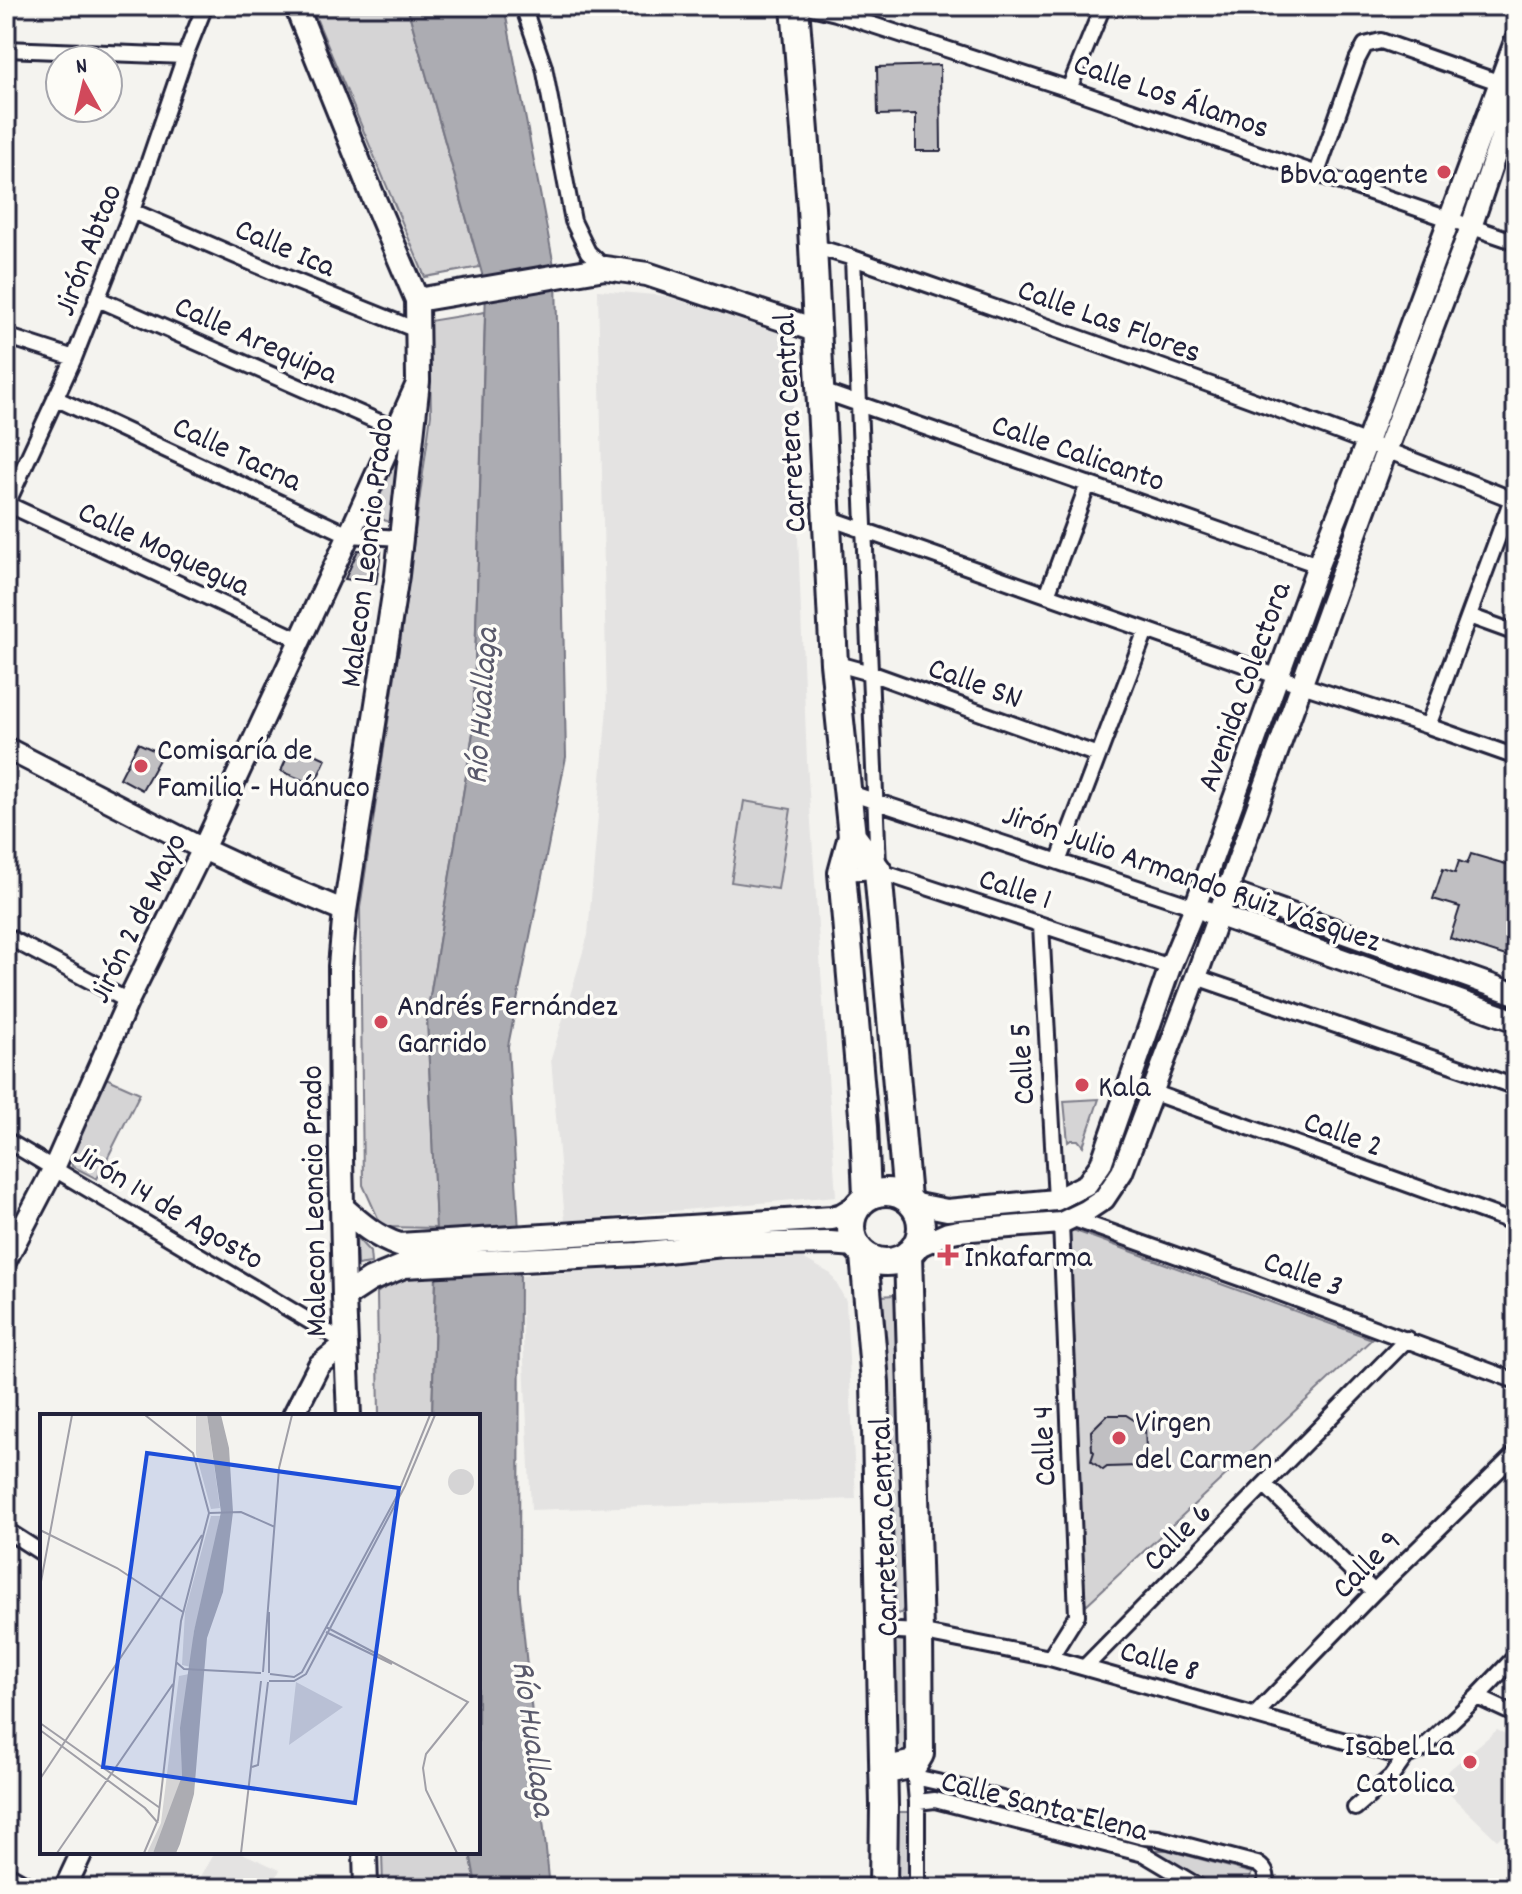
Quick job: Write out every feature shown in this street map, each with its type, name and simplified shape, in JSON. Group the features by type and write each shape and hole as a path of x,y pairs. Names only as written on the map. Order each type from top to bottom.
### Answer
{"highway":[{"name":"Carretera Central","path":"795,6 822,391 834,663 852,836 842,873 862,1110 862,1201"},
{"path":"852,836 878,871 910,1200 919,1214 921,1225 920,1237 911,1251 898,1260 874,1261 859,1250 850,1232 851,1218 862,1201 880,1192 894,1192 910,1200"},
{"name":"Carretera Central","path":"859,1250 875,1382 883,1888"},
{"name":"Carretera Central","path":"911,1251 920,1754 914,1770"},
{"path":"883,1771 914,1770"}],"main road":[{"name":"Malecon Leoncio Prado","path":"296,6 417,300 419,331 418,381 401,538 345,911 340,966 344,1297 349,1414"},
{"path":"417,300 603,268 647,274 818,331"},
{"path":"344,1297 401,1256 641,1231 832,1218 862,1201"},
{"path":"343,1208 401,1256 638,1254 723,1245 830,1243 859,1250"},
{"path":"365,1854 366,1888"}],"street":[{"name":"Jirón Abtao","path":"6,505 74,358 132,211 205,6"},
{"path":"523,6 544,67 573,221 588,252 603,268"},
{"name":"Calle Los Álamos","path":"807,6 836,9 1516,242"},
{"path":"1069,89 1103,6"},
{"name":"Avenida Colectora","path":"910,1200 947,1210 1056,1200 1087,1184 1101,1164 1318,565 1376,447 1471,227 1509,88 1516,39"},
{"path":"1317,173 1365,45 1381,41 1509,88"},
{"path":"6,49 185,56"},
{"name":"Avenida Colectora","path":"911,1251 958,1231 1066,1221 1104,1199 1122,1172 1154,1093 1302,685 1449,220 1509,88"},
{"name":"Calle Ica","path":"132,211 419,331"},
{"name":"Calle Las Flores","path":"813,246 1376,447 1514,500"},
{"path":"853,258 878,871"},
{"name":"Calle Arequipa","path":"96,298 395,429"},
{"path":"6,336 74,358"},
{"name":"Jirón 2 de Mayo","path":"6,1260 54,1168 128,1001 203,849 418,381"},
{"name":"Calle Calicanto","path":"822,391 1318,565"},
{"name":"Calle Tacna","path":"55,398 349,535 401,538"},
{"path":"1047,595 1088,484"},
{"path":"1428,726 1514,500"},
{"name":"Calle Moquegua","path":"6,505 300,640"},
{"path":"826,517 1278,677 1516,757"},
{"path":"1469,616 1516,633"},
{"path":"1058,862 1146,630"},
{"name":"Calle SN","path":"834,663 870,673 1098,755"},
{"path":"6,748 203,849 345,911"},
{"name":"Jirón Julio Armando Ruiz Vásquez","path":"847,792 1195,907 1516,1021"},
{"name":"Calle 1","path":"842,873 878,871 1170,967"},
{"name":"Jirón Julio Armando Ruiz Vásquez","path":"1204,882 1516,994"},
{"name":"Calle 5","path":"1041,925 1056,1200"},
{"path":"6,936 128,1001"},
{"path":"1425,988 1435,966"},
{"path":"1196,977 1516,1087"},
{"name":"Calle 2","path":"1154,1093 1516,1223"},
{"name":"Jirón 14 de Agosto","path":"6,1140 346,1343"},
{"name":"Calle 3","path":"1066,1221 1407,1339 1516,1381"},
{"name":"Calle 4","path":"1050,1658 1077,1615 1066,1221"},
{"name":"Calle 6","path":"1085,1667 1407,1339"},
{"path":"294,1414 319,1365 346,1343"},
{"name":"Calle 9","path":"1255,1715 1374,1592 1516,1453"},
{"path":"1265,1485 1374,1592"},
{"path":"6,1530 40,1552"},
{"name":"Calle 8","path":"879,1630 919,1632 1050,1658 1395,1755 1414,1753"},
{"path":"1355,1808 1477,1697 1516,1656"},
{"path":"1477,1697 1516,1715"},
{"path":"917,1888 914,1770 950,1785 1257,1864 1264,1868 1266,1876 1263,1888"},
{"name":"Calle Santa Elena","path":"917,1802 935,1800 1144,1854 1201,1888"},
{"path":"65,1888 81,1854"},
{"path":"6,1873 33,1888"}],"shaded area":[{"path":"311,6 407,6 480,267 425,277"},
{"path":"598,290 666,296 790,336 807,762 836,1196 565,1221 551,1059 588,935 607,707"},
{"path":"485,312 473,733 427,1015 436,1228 382,1227 363,1185 360,908 431,414 429,321"},
{"path":"398,446 391,523 370,514"},
{"path":"744,801 791,809 778,889 731,882"},
{"path":"106,1078 140,1093 97,1179 72,1166 70,1151"},
{"path":"1099,1099 1083,1146 1078,1140 1068,1142 1064,1101"},
{"path":"1070,1229 1372,1339 1085,1606"},
{"path":"356,1237 370,1252 371,1263 357,1265"},
{"path":"753,1253 794,1253 831,1274 846,1301 856,1499 531,1510 520,1276"},
{"path":"436,1272 432,1414 379,1414 377,1293 399,1276"},
{"path":"882,1296 897,1297 908,1602 901,1613 895,1615 889,1384"},
{"path":"894,1640 906,1641 911,1746 906,1755 894,1756"},
{"path":"1497,1730 1516,1739 1516,1823 1497,1840 1436,1781"},
{"path":"894,1812 910,1812 911,1888 895,1888"},
{"path":"1153,1850 1167,1850 1252,1873 1243,1888 1211,1888"},
{"path":"213,1854 244,1854 280,1870 270,1888 195,1888"},
{"path":"382,1854 470,1854 475,1879 473,1888 383,1888"}],"water":[{"name":"Río Huallaga","path":"407,6 504,6 556,276 566,757 508,1046 520,1247 519,1588 550,1888 473,1888 475,1879 470,1854 480,1854 480,1414 432,1414 437,1254 427,1015 473,733 486,288"}],"building":[{"path":"940,65 941,151 916,151 916,114 878,115 877,67"},
{"path":"358,550 381,552 376,584 345,579"},
{"name":"Comisaría de Familia - Huánuco","path":"138,743 162,754 142,790 120,778"},
{"path":"293,744 326,759 314,785 281,771"},
{"path":"1471,854 1516,867 1516,946 1512,958 1450,938 1460,907 1433,899 1443,869 1455,873 1459,861 1467,864"},
{"name":"Virgen del Carmen","path":"1107,1415 1126,1415 1145,1427 1149,1454 1138,1466 1107,1467 1103,1470 1091,1461 1094,1452 1091,1431"}],"place":[{"name":"Bbva agente","path":"1444,172"},
{"name":"Comisaría de Familia - Huánuco","path":"141,766"},
{"name":"Andrés Fernández Garrido","path":"381,1022"},
{"name":"Kala","path":"1082,1085"},
{"name":"Inkafarma","path":"948,1255"},
{"name":"Virgen del Carmen","path":"1119,1438"},
{"name":"Isabel La Catolica","path":"1470,1762"}]}
